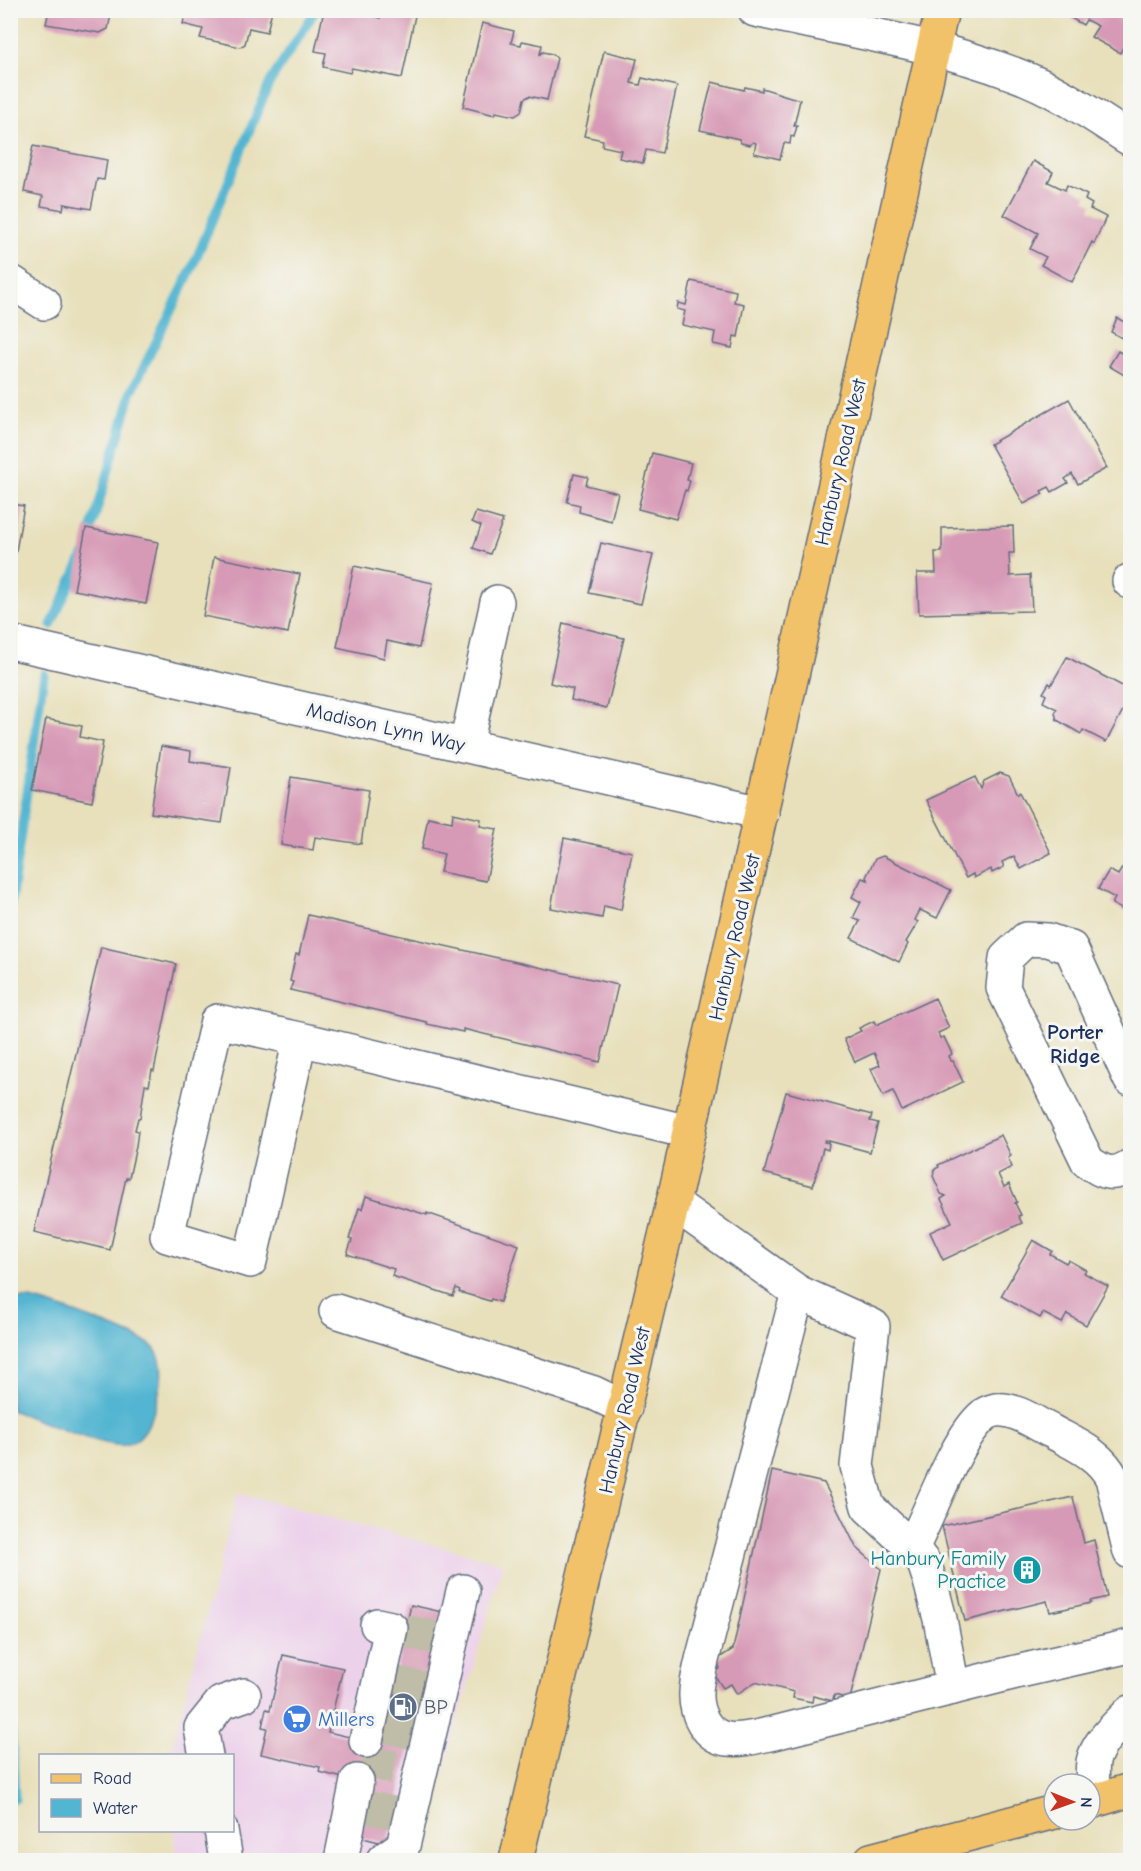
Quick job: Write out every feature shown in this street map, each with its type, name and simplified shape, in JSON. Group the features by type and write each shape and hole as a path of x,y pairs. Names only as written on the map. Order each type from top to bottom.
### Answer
{"main road":[{"name":"Hanbury Road West","path":"516,1860 674,1203 942,10"},
{"path":"1102,1798 1131,1790"},
{"path":"871,1860 1042,1815"}],"street":[{"path":"755,10 933,49 1014,74 1060,94 1131,139"},
{"path":"10,280 44,303"},
{"path":"466,745 497,602"},
{"name":"Madison Lynn Way","path":"10,642 762,813"},
{"path":"1131,1079 1121,1030 1071,948 1048,940 1026,939 1006,958 1003,988 1088,1162 1103,1172 1118,1173 1131,1167"},
{"path":"300,1039 250,1261 166,1236 218,1022 300,1039 689,1132"},
{"path":"674,1203 798,1292 873,1326 856,1466 868,1507 912,1548 924,1563 953,1688"},
{"path":"798,1292 702,1660 696,1693 697,1708 704,1724 712,1733 724,1739 739,1740 774,1733 1131,1646"},
{"path":"336,1311 594,1393 625,1408"},
{"path":"912,1548 958,1451 975,1424 986,1413 1007,1410 1088,1452 1107,1467 1112,1478 1131,1552"},
{"path":"382,1860 403,1846 402,1815 412,1772 392,1732 409,1685 412,1632 463,1591"},
{"path":"392,1732 409,1685 412,1632"},
{"path":"207,1754 201,1728 221,1703 244,1695"},
{"path":"1093,1772 1093,1762 1099,1747 1109,1733 1131,1712"},
{"path":"341,1860 357,1797"},
{"path":"220,1832 226,1860"}],"shaded area":[{"path":"238,1493 503,1563 418,1860 178,1860 173,1832 234,1832 234,1754 171,1754"}],"water":[{"path":"11,1298 35,1300 62,1309 117,1329 153,1347 158,1353 162,1369 161,1385 153,1414 141,1436 131,1443 115,1445 68,1432 11,1410"}],"building":[{"path":"49,10 112,10 108,29 100,33 46,24"},
{"path":"186,10 272,10 267,32 249,28 245,44 240,47 200,38 203,29 183,24"},
{"path":"324,10 366,10 365,14 380,18 382,10 416,11 402,78 352,68 350,73 323,67 326,53 315,51"},
{"path":"1057,10 1130,10 1130,34 1120,53 1091,37 1098,26 1086,20 1083,25"},
{"path":"482,23 514,31 511,43 521,45 522,41 542,45 540,54 543,52 552,54 557,58 547,100 529,96 524,99 521,112 515,116 496,112 495,115 463,107"},
{"path":"604,51 637,59 631,83 640,85 642,78 677,86 662,153 646,150 643,163 619,158 621,150 602,146 603,140 584,136"},
{"path":"712,82 744,90 745,87 762,91 762,88 800,100 794,137 791,136 790,144 784,143 780,159 754,153 756,143 753,142 750,145 741,143 739,139 700,130"},
{"path":"33,146 107,160 104,180 97,179 91,209 64,204 63,210 41,206 43,196 24,192"},
{"path":"1033,161 1053,172 1048,182 1065,190 1067,185 1087,195 1085,200 1092,204 1090,209 1106,217 1094,244 1092,242 1072,282 1041,265 1046,257 1030,249 1038,233 1004,215"},
{"path":"691,281 736,291 734,302 744,304 738,337 734,336 732,348 713,344 715,332 682,325 685,311 677,309 678,303 686,305"},
{"path":"1117,318 1130,325 1127,341 1111,332"},
{"path":"1118,351 1130,358 1130,369 1126,376 1109,366"},
{"path":"1069,399 1107,468 1078,484 1072,474 1065,479 1068,483 1052,492 1049,487 1041,491 1043,494 1024,504 990,444"},
{"path":"652,453 691,463 687,480 690,481 676,519 638,509"},
{"path":"574,474 588,477 586,485 618,493 611,521 579,512 580,505 567,502"},
{"path":"10,504 24,506 12,574 10,573"},
{"path":"476,512 503,520 490,554 473,548 481,526 472,522"},
{"path":"1013,526 1014,553 1009,553 1010,576 1030,575 1032,611 919,614 917,573 936,573 935,552 942,552 942,528"},
{"path":"86,528 158,542 146,604 74,590"},
{"path":"601,543 653,555 641,604 589,593"},
{"path":"214,557 300,574 288,633 203,616"},
{"path":"354,566 433,583 419,648 387,641 384,658 337,647"},
{"path":"563,623 624,638 607,708 571,700 573,689 550,683"},
{"path":"1067,657 1130,690 1130,697 1106,742 1083,730 1081,734 1057,720 1055,713 1057,709 1043,702 1046,695 1043,693 1049,683 1051,685"},
{"path":"46,719 82,726 80,737 103,742 92,802 32,790"},
{"path":"161,746 191,751 190,761 231,767 222,823 151,813"},
{"path":"1000,773 1009,776 1018,794 1020,792 1051,853 1021,869 1014,856 1002,862 1004,867 992,873 991,869 974,878 973,874 966,878 926,800 975,777 981,789 984,781"},
{"path":"291,777 369,790 361,844 315,837 313,850 281,845"},
{"path":"453,813 481,819 480,826 497,829 486,881 440,872 444,854 422,849 428,817 452,822"},
{"path":"564,838 632,852 621,910 604,906 602,918 551,908"},
{"path":"883,856 951,890 937,918 920,910 915,920 918,922 906,942 908,944 899,962 851,938 860,921 853,918 861,902 852,897 862,878 868,880 866,877 875,859"},
{"path":"1130,861 1130,914 1112,904 1115,898 1098,889 1109,870 1118,875 1125,863"},
{"path":"308,915 618,985 600,1062 463,1029 463,1032 427,1024 427,1022 290,990 296,954 299,955"},
{"path":"101,947 176,964 154,1071 152,1070 149,1086 145,1085 140,1118 138,1118 135,1130 138,1131 136,1146 129,1178 126,1178 110,1250 34,1232"},
{"path":"935,998 949,1028 938,1033 940,1038 944,1037 952,1054 949,1056 951,1061 963,1082 902,1111 893,1091 883,1096 871,1069 880,1065 874,1053 855,1062 844,1039 861,1031 859,1028 874,1021 876,1025"},
{"path":"786,1092 872,1115 870,1121 878,1123 870,1152 825,1140 824,1142 829,1143 828,1150 823,1148 813,1186 764,1173"},
{"path":"1001,1135 1011,1156 1008,1158 1012,1167 998,1174 1004,1187 1009,1184 1017,1202 1015,1203 1021,1215 1018,1216 1022,1223 943,1260 930,1232 952,1222 941,1199 946,1196 941,1194 933,1176 935,1169 939,1167 938,1165"},
{"path":"366,1196 427,1215 427,1213 519,1245 500,1302 459,1292 460,1290 456,1288 453,1296 392,1276 394,1269 347,1254 352,1240 349,1239 359,1208 362,1209"},
{"path":"1033,1240 1052,1251 1050,1254 1066,1263 1068,1260 1086,1270 1084,1273 1108,1286 1086,1325 1067,1314 1062,1323 1043,1313 1040,1318 1001,1296"},
{"path":"1130,1287 1130,1313 1125,1298 1128,1297 1126,1288"},
{"path":"772,1471 824,1483 856,1547 881,1569 850,1699 834,1695 833,1701 813,1696 812,1702 793,1698 794,1692 755,1682 737,1694 731,1684 723,1688 713,1673 720,1668 716,1660 733,1649"},
{"name":"Hanbury Family Practice","path":"1073,1497 1084,1543 1094,1540 1107,1597 1050,1612 1047,1601 965,1621 942,1526"},
{"name":"BP","path":"411,1605 442,1612 387,1844 355,1836 367,1784 319,1772 320,1767 261,1754 267,1728 262,1727 266,1709 270,1710 283,1655 343,1668 328,1732 379,1744"}],"waterway":[{"path":"88,541 132,391 193,266 270,82 316,10"},
{"path":"51,625 84,554"},
{"path":"10,909 44,674"},
{"path":"10,1701 15,1799"}],"tunnel":[{"path":"405,1631 436,1638"},
{"path":"393,1682 424,1688"},
{"path":"383,1726 414,1733"},
{"path":"362,1760 404,1770"},
{"path":"362,1806 394,1813"}],"place":[{"name":"Hanbury Family Practice","path":"1027,1570"},
{"name":"BP","path":"403,1707"},
{"name":"Millers","path":"297,1719"}],"district":[{"name":"Porter Ridge","path":"1075,1044"}]}
